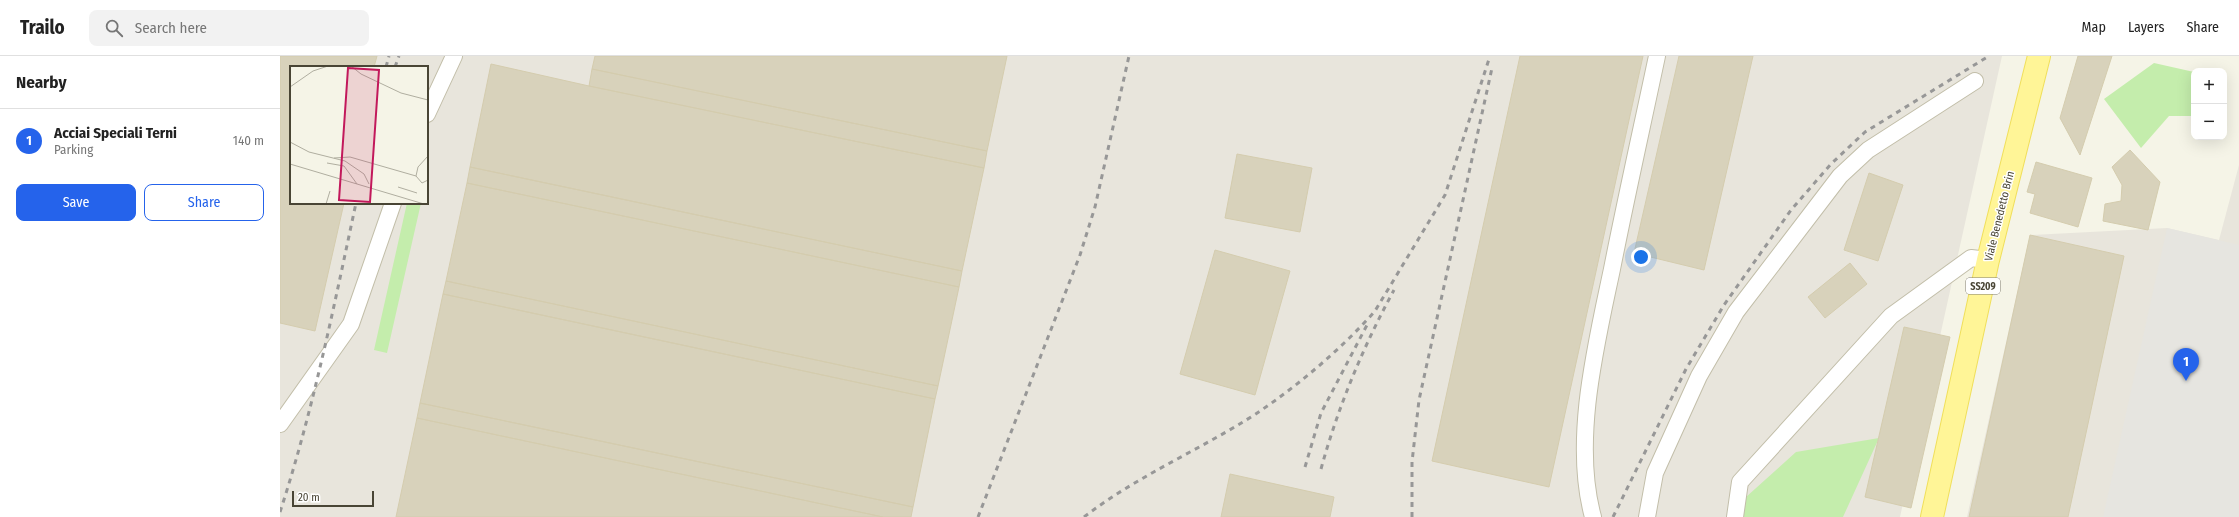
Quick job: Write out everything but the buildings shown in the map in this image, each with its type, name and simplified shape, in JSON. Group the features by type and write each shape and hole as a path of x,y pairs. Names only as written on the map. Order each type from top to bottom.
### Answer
{"main road":[{"name":"Viale Benedetto Brin","path":"1932,517 1988,260 2039,56"}],"lane":[{"path":"428,112 454,56"},
{"path":"1593,517 1584,446 1589,399 1600,324 1657,56"},
{"path":"1647,517 1655,473 1699,376 1736,312 1840,176 1868,150 1975,81"},
{"path":"280,424 351,324 393,204"},
{"path":"1735,517 1740,482 1890,316 1971,258 1988,260"}],"shaded area":[{"path":"280,56 2002,56 1900,517 280,517"},
{"path":"2239,165 2239,517 1967,517 2030,235 2167,228 2219,240"},
{"path":"2167,228 2239,245 2239,517 2103,517"}],"green space":[{"path":"2154,63 2191,71 2191,116 2169,116 2141,148 2104,99"},
{"path":"407,204 421,204 387,353 374,350"},
{"path":"1879,438 1843,517 1735,517 1736,506 1796,452"}],"railway":[{"path":"386,66 389,56"},
{"path":"395,66 399,56"},
{"path":"978,517 1080,255 1095,207 1129,56"},
{"path":"1084,517 1121,491 1256,414 1311,373 1361,327 1375,311 1445,195 1490,56"},
{"path":"1613,517 1686,369 1724,305 1791,210 1831,164 1865,132 1989,56"},
{"path":"1412,517 1412,462 1419,400 1492,68"},
{"path":"280,512 313,397 356,204"},
{"path":"1321,469 1343,400 1372,333 1394,290"},
{"path":"1305,467 1321,413 1367,325"}],"place":[{"name":"Acciai Speciali Terni","path":"2186,381"}]}
